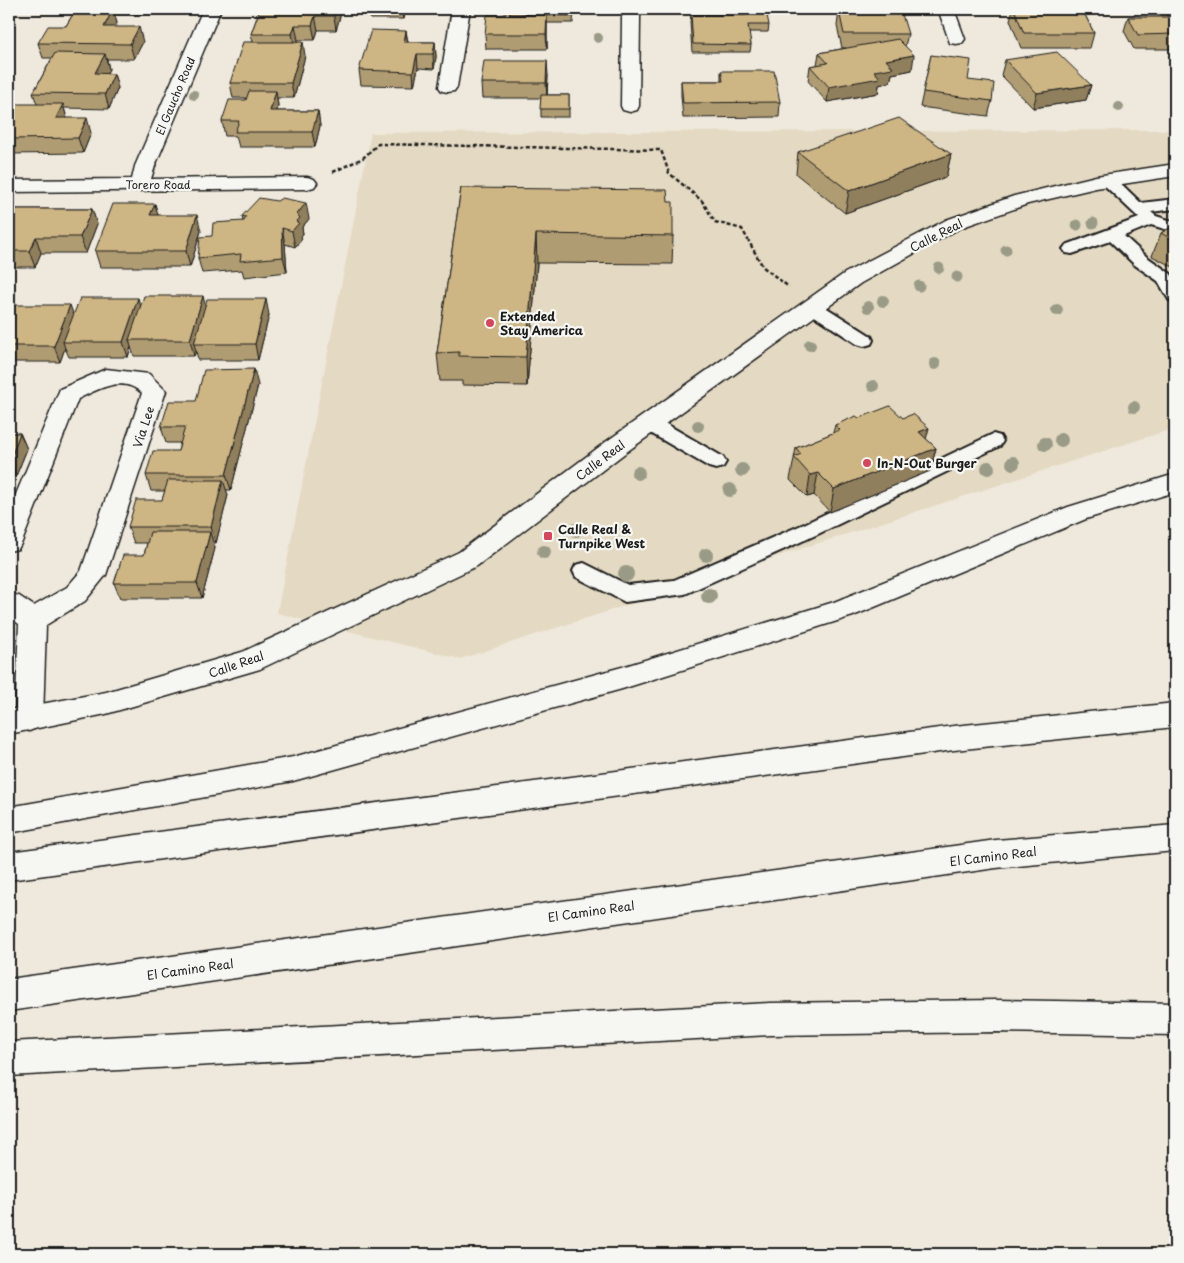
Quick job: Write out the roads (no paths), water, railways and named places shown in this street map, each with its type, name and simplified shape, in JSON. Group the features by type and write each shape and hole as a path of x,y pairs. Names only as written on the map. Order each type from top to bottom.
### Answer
{"main road":[{"name":"El Gaucho Road","path":"140,184 145,166 212,9"},
{"path":"448,87 461,9"},
{"path":"630,106 631,17 633,9"},
{"path":"946,9 956,39"},
{"name":"Calle Real","path":"19,721 106,704 250,661 468,559 649,423 853,278 953,224 1021,200 1108,180 1175,170"},
{"name":"Torero Road","path":"9,186 307,183"},
{"name":"Via Lee","path":"9,542 68,394 106,376 141,379 154,392 93,575 76,594 33,620"},
{"path":"9,820 292,769 622,678 843,609 1077,513 1175,484"},
{"path":"9,603 33,620 19,721"},
{"path":"9,866 954,738 1175,715"},
{"name":"El Camino Real","path":"9,994 996,854 1175,838"},
{"path":"9,1059 770,1019 996,1016 1175,1019"}],"lane":[{"path":"1108,180 1150,220 1175,227"},
{"path":"1138,208 1175,204"},
{"path":"1072,249 1150,220"},
{"path":"1112,234 1141,261 1165,278 1175,296"},
{"path":"813,307 864,340"},
{"path":"649,423 716,462"},
{"path":"584,571 625,594 677,588 811,529 993,441"}],"place":[{"name":"Extended Stay America","path":"490,323"},
{"name":"In-N-Out Burger","path":"867,463"},
{"name":"Calle Real & Turnpike West","path":"548,536"}]}
